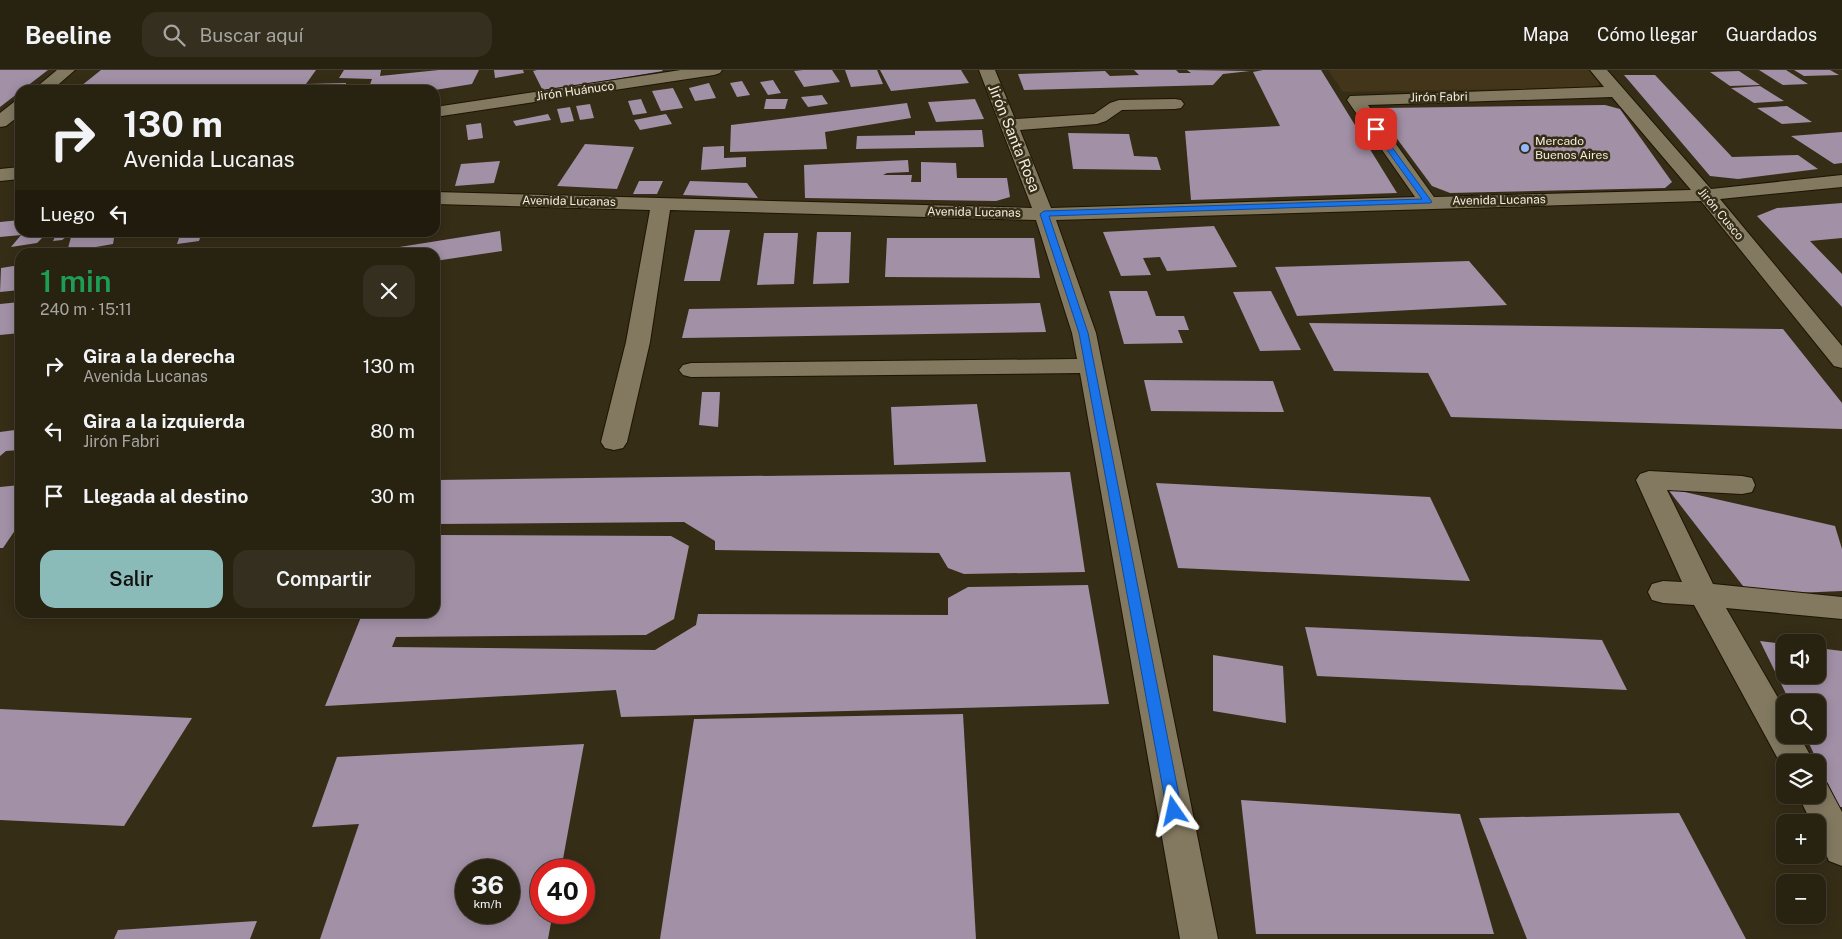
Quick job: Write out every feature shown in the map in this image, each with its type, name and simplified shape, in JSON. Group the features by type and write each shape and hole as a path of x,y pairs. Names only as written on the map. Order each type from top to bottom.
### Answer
{"street":[{"path":"48,85 67,70"},
{"name":"Jirón Huánuco","path":"440,111 714,70"},
{"name":"Jirón Santa Rosa","path":"987,70 1044,214 1084,333 1198,939"},
{"name":"Jirón Cusco","path":"1598,70 1706,195 1842,361"},
{"name":"Jirón Fabri","path":"1428,202 1356,100 1617,92"},
{"path":"1009,124 1097,119 1104,117 1111,108 1119,104 1175,104"},
{"path":"0,122 15,110"},
{"path":"0,175 15,174"},
{"name":"Avenida Lucanas","path":"440,198 1044,214 1706,195 1842,181"},
{"path":"0,186 15,187"},
{"path":"614,442 638,342 661,204"},
{"path":"691,370 1089,366"},
{"path":"1742,485 1649,480 1703,594 1793,754"},
{"path":"1663,592 1703,594 1842,608"},
{"path":"1820,804 1842,848"}],"shaded area":[{"path":"1328,70 1590,70 1600,82 1599,85 1590,88 1343,92"}],"building":[{"path":"0,70 48,70 29,85 15,85 15,95 0,107"},
{"path":"101,70 316,70 306,84 346,83 346,85 82,85"},
{"path":"344,70 381,70 380,76 439,70 479,70 472,84 440,89 440,85 370,85 372,79 339,78"},
{"path":"494,70 523,70 524,73 495,78"},
{"path":"832,70 840,82 804,87 794,71"},
{"path":"845,70 877,70 883,84 851,87"},
{"path":"880,70 961,70 969,83 891,91"},
{"path":"1134,70 1176,70 1179,73 1191,73 1187,70 1250,71 1223,74 1213,85 1024,90 1018,74 1105,71 1110,76 1139,75"},
{"path":"1263,70 1321,70 1397,193 1191,200 1185,131 1280,126 1253,72"},
{"path":"1759,70 1786,70 1808,84 1783,85"},
{"path":"1794,70 1830,70 1839,75 1804,76"},
{"path":"533,71 663,71 543,91"},
{"path":"1739,71 1760,85 1730,86 1710,72"},
{"path":"1624,75 1655,75 1732,157 1798,155 1818,169 1738,179 1710,176"},
{"path":"773,80 781,93 768,95 760,82"},
{"path":"742,81 750,95 737,97 730,83"},
{"path":"709,83 716,98 695,101 689,88"},
{"path":"1760,86 1784,101 1754,103 1731,88"},
{"path":"673,88 683,108 661,111 652,91"},
{"path":"822,95 828,104 808,107 801,97"},
{"path":"641,99 647,113 633,115 628,101"},
{"path":"766,99 788,99 785,109 764,109"},
{"path":"975,99 984,119 936,122 928,102"},
{"path":"907,103 911,118 825,132 827,149 730,152 731,125"},
{"path":"590,104 594,118 580,120 576,106"},
{"name":"Mercado Buenos Aires","path":"1605,105 1620,109 1672,182 1665,188 1450,193 1432,186 1378,113 1383,108"},
{"path":"1787,106 1812,122 1782,124 1757,108"},
{"path":"570,107 574,121 561,123 557,109"},
{"path":"548,114 551,120 516,126 513,121"},
{"path":"666,114 672,124 640,130 634,120"},
{"path":"481,123 483,138 468,140 466,125"},
{"path":"982,130 984,147 856,149 857,136 915,135 915,131"},
{"path":"1842,132 1842,163 1834,164 1791,136"},
{"path":"1068,133 1129,134 1134,156 1157,157 1161,170 1073,169"},
{"path":"585,144 634,147 617,189 557,186"},
{"path":"724,146 724,158 746,157 746,167 701,170 703,147"},
{"path":"908,160 909,172 887,173 883,175 912,175 911,182 921,182 921,162 956,163 957,178 1007,178 1010,197 996,201 805,198 804,165"},
{"path":"500,161 494,183 455,186 461,164"},
{"path":"639,181 663,181 657,194 633,194"},
{"path":"690,181 747,183 758,198 683,195"},
{"path":"1842,203 1842,238 1810,241 1842,274 1842,307 1757,216 1777,208"},
{"path":"15,220 15,236 0,237 0,222"},
{"path":"1214,226 1237,267 1167,271 1160,257 1143,258 1151,275 1121,276 1103,232"},
{"path":"695,230 730,230 720,281 684,281"},
{"path":"500,231 502,251 440,260 440,248 393,248"},
{"path":"817,232 851,232 849,283 813,284"},
{"path":"764,233 798,233 794,284 757,285"},
{"path":"19,237 55,237 42,238 37,243 11,247"},
{"path":"55,237 66,237 62,240 53,241"},
{"path":"71,237 114,237 113,244 90,248 68,248"},
{"path":"179,237 200,237 199,241 177,244"},
{"path":"887,238 1034,238 1040,278 885,277"},
{"path":"1469,261 1507,305 1297,316 1275,267"},
{"path":"15,266 15,290 0,292 1,268"},
{"path":"1109,291 1147,291 1156,316 1184,316 1189,330 1178,330 1183,343 1124,344"},
{"path":"1271,291 1301,350 1260,351 1233,292"},
{"path":"15,302 15,334 0,335 0,304"},
{"path":"1040,303 1046,332 682,338 689,309"},
{"path":"1309,323 1783,329 1842,403 1842,429 1451,417 1428,373 1334,371"},
{"path":"1144,380 1273,381 1284,412 1151,411"},
{"path":"702,392 720,392 718,427 699,425"},
{"path":"977,404 986,462 894,465 891,407"},
{"path":"15,430 15,450 6,451 0,456 0,432"},
{"path":"1070,472 1085,572 964,574 948,568 939,553 715,550 715,541 684,522 440,524 440,480"},
{"path":"1156,483 1430,497 1470,581 1178,568"},
{"path":"15,486 15,530 3,548 0,548 0,487"},
{"path":"1667,488 1835,526 1842,549 1842,591 1750,595"},
{"path":"440,535 671,536 689,546 674,619 646,635 396,637 392,647 655,650 696,625 698,614 948,615 948,598 968,587 1088,585 1109,704 621,717 616,690 325,706 361,618 440,618"},
{"path":"1305,627 1602,640 1627,690 1317,676"},
{"path":"1760,641 1776,643 1776,674"},
{"path":"1826,649 1842,651 1842,807 1839,807 1826,779 1826,754 1814,754 1809,744 1826,744 1826,694 1786,694 1781,684 1826,684"},
{"path":"1213,655 1283,666 1286,723 1213,711"},
{"path":"0,709 192,718 124,826 0,820"},
{"path":"963,714 976,939 660,939 694,719"},
{"path":"584,744 563,859 530,859 530,924 551,924 548,939 320,939 359,824 312,827 337,757"},
{"path":"1241,800 1460,814 1494,934 1256,934"},
{"path":"1679,813 1746,939 1527,939 1479,818"},
{"path":"257,921 250,939 114,939 118,930"}],"place":[{"name":"Mercado Buenos Aires","path":"1525,148"}],"route":[{"path":"1174,811 1084,333 1044,214 1428,202 1376,129"}]}
